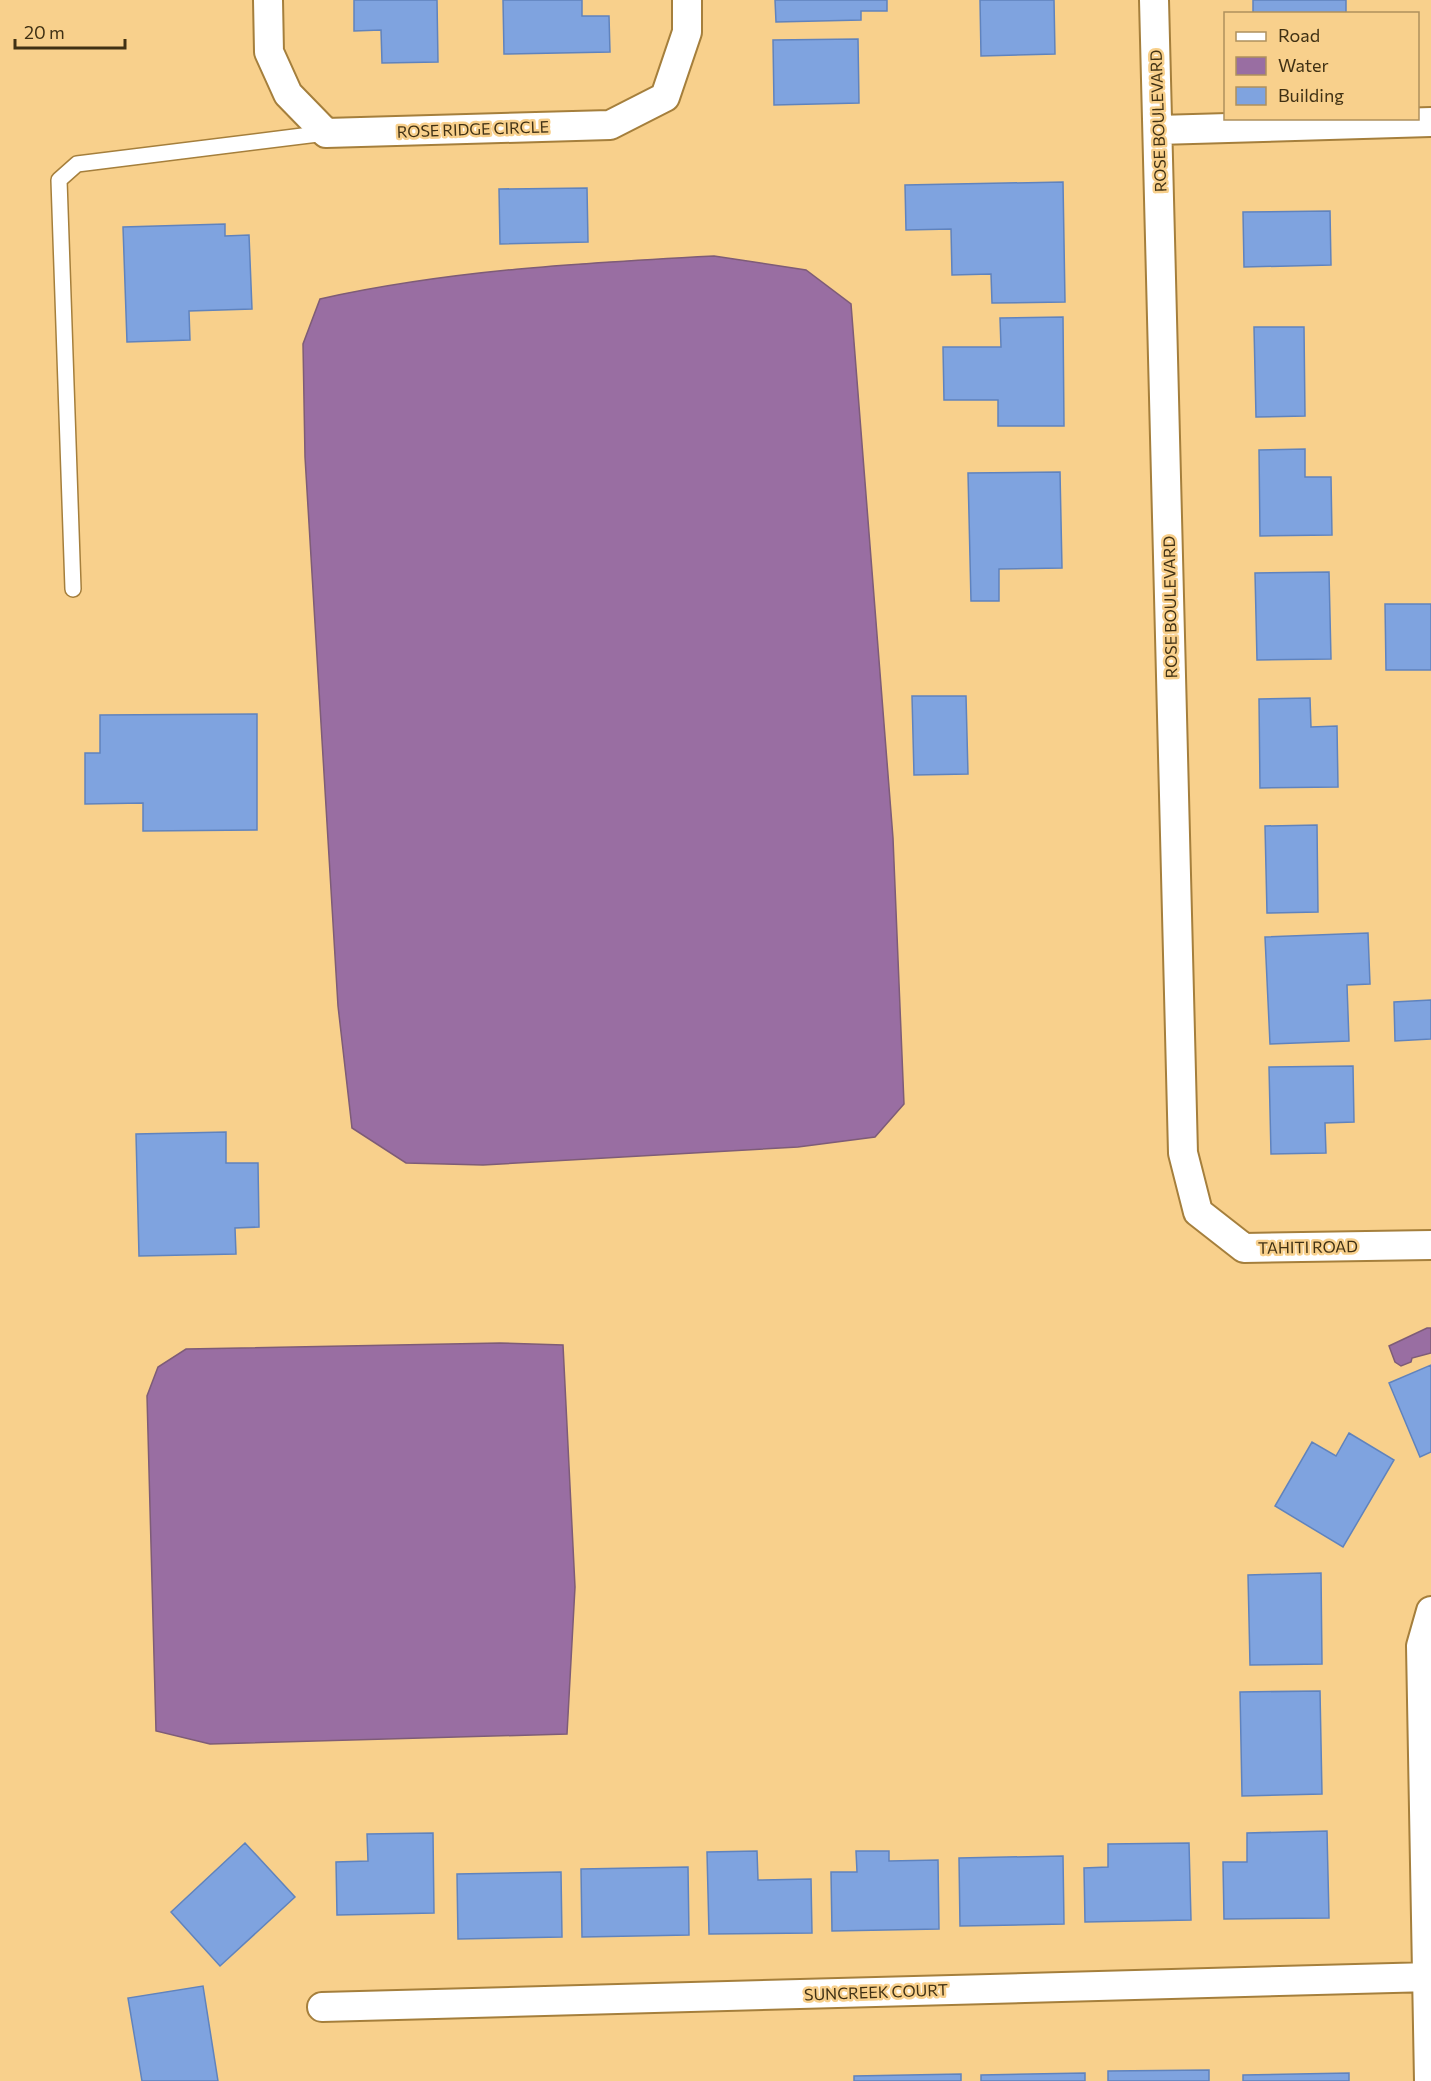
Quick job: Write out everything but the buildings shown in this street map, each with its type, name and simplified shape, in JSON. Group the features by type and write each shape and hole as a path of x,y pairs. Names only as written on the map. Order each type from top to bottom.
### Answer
{"street":[{"path":"268,0 269,52 288,94 326,132"},
{"name":"ROSE RIDGE CIRCLE","path":"326,132 610,125 665,97 687,32 687,0"},
{"name":"ROSE BOULEVARD","path":"1154,0 1183,1153 1198,1212"},
{"path":"1158,130 1431,122"},
{"name":"TAHITI ROAD","path":"1198,1212 1244,1248 1431,1245"},
{"path":"1429,2081 1429,1977 1421,1646 1431,1611"},
{"name":"SUNCREEK COURT","path":"322,2007 1429,1977"}],"lane":[{"path":"73,589 59,180 77,164 326,132"}],"water":[{"path":"714,256 806,270 851,304 893,838 904,1104 875,1137 798,1147 483,1165 406,1163 352,1128 338,1006 305,457 303,344 320,299 467,274"},
{"path":"1431,1328 1431,1353 1412,1358 1411,1362 1401,1366 1395,1362 1389,1346"},
{"path":"500,1343 563,1345 575,1587 567,1734 210,1744 156,1731 147,1396 158,1367 186,1349"}]}
